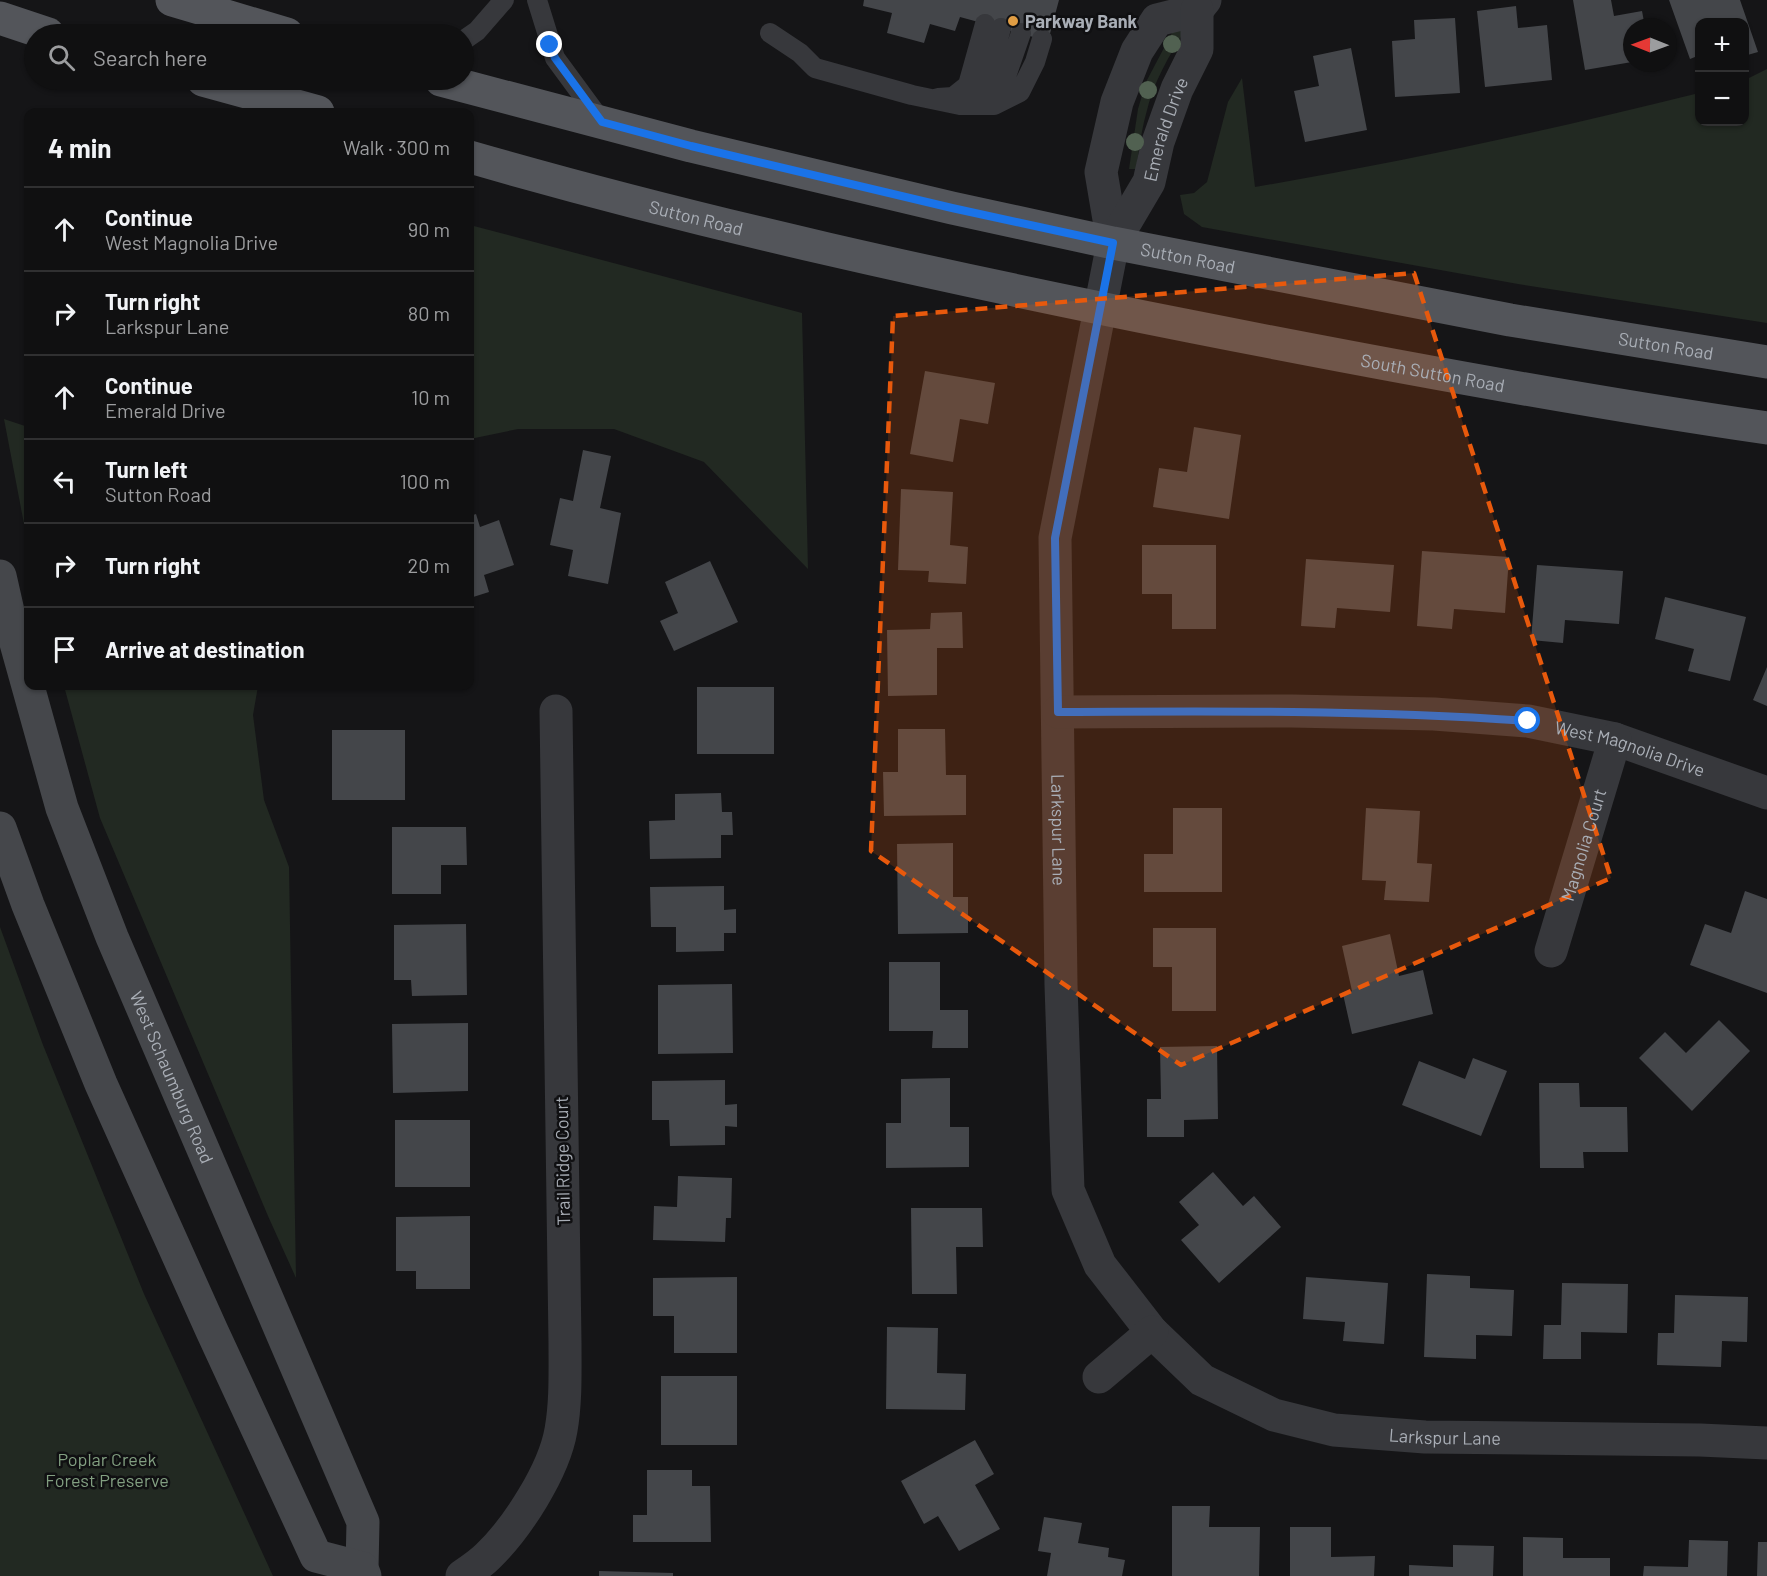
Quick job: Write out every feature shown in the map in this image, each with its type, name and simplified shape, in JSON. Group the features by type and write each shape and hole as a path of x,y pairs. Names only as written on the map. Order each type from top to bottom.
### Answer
{"main road":[{"path":"172,0 253,24"},
{"path":"0,18 24,26"},
{"name":"Sutton Road","path":"474,89 691,146 952,208 1113,243 1510,321 1767,362"},
{"path":"239,90 304,108"},
{"name":"Sutton Road","path":"474,157 546,179 747,229 932,273 1101,309"},
{"name":"South Sutton Road","path":"1101,309 1387,365 1767,428"},
{"name":"West Schaumburg Road","path":"0,576 24,672"},
{"name":"West Schaumburg Road","path":"0,828 28,905 101,1084 316,1556 363,1572 363,1522 111,937 62,808 29,690"}],"street":[{"name":"Emerald Drive","path":"1101,309 1113,243 1101,172 1117,102 1137,51 1157,20 1201,5 1197,49 1177,89 1158,142 1149,182 1113,243"},
{"name":"Larkspur Lane","path":"1101,309 1055,538 1061,985 1068,1190 1100,1265 1152,1332 1202,1380 1274,1415 1334,1430 1425,1437 1700,1440 1767,1443"},
{"name":"Trail Ridge Court","path":"462,1576 486,1558 508,1535 547,1472 561,1432 565,1390 565,1343 556,711"},
{"name":"West Magnolia Drive","path":"1058,712 1292,711 1434,714 1528,721 1615,739 1767,793"},
{"name":"Magnolia Court","path":"1551,951 1615,739"},
{"path":"1100,1377 1152,1332"}],"lane":[{"path":"474,33 504,0"},
{"path":"537,0 555,58 602,122"},
{"path":"929,99 953,97 968,86 993,26 987,78 974,98 960,105"},
{"path":"770,33 800,53 814,68 960,105 994,105 1020,92 1035,62 1042,39"},
{"path":"988,105 1002,88 1021,33"}],"highlighted area":[{"path":"1414,273 1611,878 1181,1065 871,851 893,316"}],"green space":[{"path":"1175,27 1186,29 1157,80 1144,121 1136,169 1129,169 1138,109 1146,82"},
{"path":"1767,69 1767,323 1518,284 1202,227 1184,214 1180,195 1194,193 1207,182 1228,102 1242,78 1255,187 1478,144 1695,94 1695,126 1749,126 1749,78"},
{"path":"474,226 802,313 808,569 704,462 614,429 518,429 474,438"},
{"path":"4,419 24,426 24,524"},
{"path":"65,690 257,690 253,715 264,800 289,867 296,1278 268,1216 100,818"},
{"name":"Poplar Creek Forest Preserve","path":"0,927 43,1045 144,1294 273,1576 0,1576"}],"building":[{"name":"Parkway Bank","path":"864,0 1059,0 1048,41 960,17 955,31 930,24 924,43 887,33 892,13 863,6"},
{"path":"1573,0 1611,0 1614,16 1642,11 1643,18 1623,18 1623,64 1585,70"},
{"path":"1669,0 1740,0 1746,18 1695,18 1695,57 1690,59"},
{"path":"1516,6 1518,28 1547,25 1552,80 1485,87 1477,11"},
{"path":"1455,18 1460,93 1395,97 1392,41 1415,39 1414,20"},
{"path":"1749,26 1758,52 1749,55"},
{"path":"1351,48 1367,130 1305,142 1294,91 1319,86 1313,56"},
{"path":"925,371 995,383 988,424 960,419 953,462 910,454"},
{"path":"1194,427 1241,435 1229,519 1153,507 1159,468 1187,472"},
{"path":"583,450 611,456 600,508 621,513 608,584 568,576 573,550 550,545 560,498 573,501"},
{"path":"901,489 953,492 950,545 968,547 966,584 928,582 929,571 898,570"},
{"path":"476,514 480,527 499,520 514,565 484,575 489,592 474,597 474,515"},
{"path":"1142,545 1216,545 1216,629 1172,629 1172,594 1142,594"},
{"path":"1422,551 1509,557 1505,613 1454,609 1452,629 1417,626"},
{"path":"1306,559 1394,565 1390,612 1337,608 1335,628 1301,626"},
{"path":"710,561 738,622 674,651 660,621 678,613 665,582"},
{"path":"1537,565 1623,571 1619,624 1565,620 1563,643 1531,640"},
{"path":"1665,597 1746,617 1730,681 1688,671 1694,649 1655,639"},
{"path":"962,612 963,648 937,648 937,695 888,696 887,630 930,629 931,613"},
{"path":"1767,667 1767,706 1753,700"},
{"path":"697,687 774,687 774,754 697,754"},
{"path":"898,729 945,729 946,775 966,775 966,815 884,816 883,772 898,772"},
{"path":"332,730 405,730 405,800 332,800"},
{"path":"721,793 722,812 732,812 733,835 721,835 721,858 650,859 649,821 675,820 675,794"},
{"path":"1173,808 1222,808 1222,892 1144,892 1144,854 1173,854"},
{"path":"1366,808 1420,811 1417,863 1432,864 1429,902 1384,900 1386,881 1362,880"},
{"path":"392,827 466,827 467,865 441,865 441,894 392,894"},
{"path":"953,843 953,897 968,897 968,933 898,934 897,844"},
{"path":"724,886 724,910 736,909 736,933 724,933 724,951 676,952 676,927 651,927 650,887"},
{"path":"1745,891 1767,899 1767,993 1690,965 1705,924 1731,933"},
{"path":"466,924 467,995 412,996 411,980 394,980 394,925"},
{"path":"1153,928 1216,928 1216,1011 1172,1011 1172,967 1153,967"},
{"path":"1390,934 1399,976 1423,970 1433,1014 1352,1034 1343,994 1352,991 1342,946"},
{"path":"889,962 940,962 940,1010 968,1010 968,1048 932,1048 933,1031 889,1031"},
{"path":"732,984 733,1053 658,1054 658,985"},
{"path":"1719,1020 1750,1051 1692,1111 1639,1058 1665,1032 1686,1053"},
{"path":"468,1023 468,1091 393,1093 392,1024"},
{"path":"1217,1046 1218,1119 1184,1120 1184,1137 1147,1137 1147,1099 1161,1099 1160,1047"},
{"path":"1473,1058 1507,1071 1481,1136 1402,1105 1419,1061 1465,1079"},
{"path":"950,1078 950,1127 969,1127 969,1167 886,1168 886,1123 901,1123 901,1079"},
{"path":"725,1080 725,1105 737,1104 737,1127 725,1126 725,1145 670,1146 669,1120 652,1120 652,1081"},
{"path":"1539,1083 1579,1083 1580,1107 1627,1107 1628,1152 1583,1152 1584,1168 1540,1168"},
{"path":"395,1120 470,1120 470,1187 395,1187"},
{"path":"1213,1172 1243,1206 1254,1196 1281,1227 1219,1283 1181,1240 1199,1225 1179,1202"},
{"path":"678,1176 732,1178 731,1218 726,1218 725,1242 653,1240 654,1206 677,1207"},
{"path":"911,1208 982,1208 983,1247 956,1247 957,1294 912,1294"},
{"path":"470,1216 470,1289 416,1289 416,1271 396,1271 396,1217"},
{"path":"1427,1274 1470,1276 1470,1288 1514,1290 1512,1336 1476,1335 1476,1359 1424,1357"},
{"path":"737,1277 737,1353 674,1353 674,1316 653,1316 653,1278"},
{"path":"1306,1277 1388,1283 1384,1344 1343,1341 1345,1322 1303,1319"},
{"path":"1562,1283 1628,1284 1627,1333 1581,1332 1581,1359 1543,1359 1544,1325 1561,1325"},
{"path":"1675,1295 1748,1297 1747,1342 1722,1341 1721,1367 1657,1365 1658,1333 1674,1333"},
{"path":"887,1327 938,1328 937,1373 966,1374 965,1410 886,1409"},
{"path":"661,1376 737,1376 737,1445 661,1445"},
{"path":"975,1440 994,1474 975,1485 1000,1529 959,1551 938,1516 924,1524 901,1481"},
{"path":"647,1470 692,1470 692,1486 710,1486 711,1542 633,1542 633,1515 647,1515"},
{"path":"1172,1506 1210,1506 1209,1527 1260,1527 1259,1576 1172,1576"},
{"path":"1044,1517 1082,1523 1078,1543 1109,1548 1108,1557 1125,1560 1122,1576 1047,1576 1051,1553 1038,1551"},
{"path":"1290,1527 1331,1527 1331,1557 1375,1556 1374,1576 1290,1576"},
{"path":"1523,1537 1563,1538 1563,1558 1610,1558 1610,1576 1523,1576"},
{"path":"1689,1540 1728,1541 1727,1576 1643,1576 1644,1566 1688,1567"},
{"path":"1758,1542 1767,1542 1767,1576 1757,1576"},
{"path":"1453,1545 1494,1546 1493,1576 1409,1576 1409,1565 1453,1567"},
{"path":"599,1571 673,1573 673,1576 599,1576"}],"place":[{"name":"Parkway Bank","path":"1013,21"}],"route":[{"path":"550,45 555,58 602,122 691,146 952,208 1113,243 1055,538 1058,712 1292,711 1434,714 1528,721"}]}
